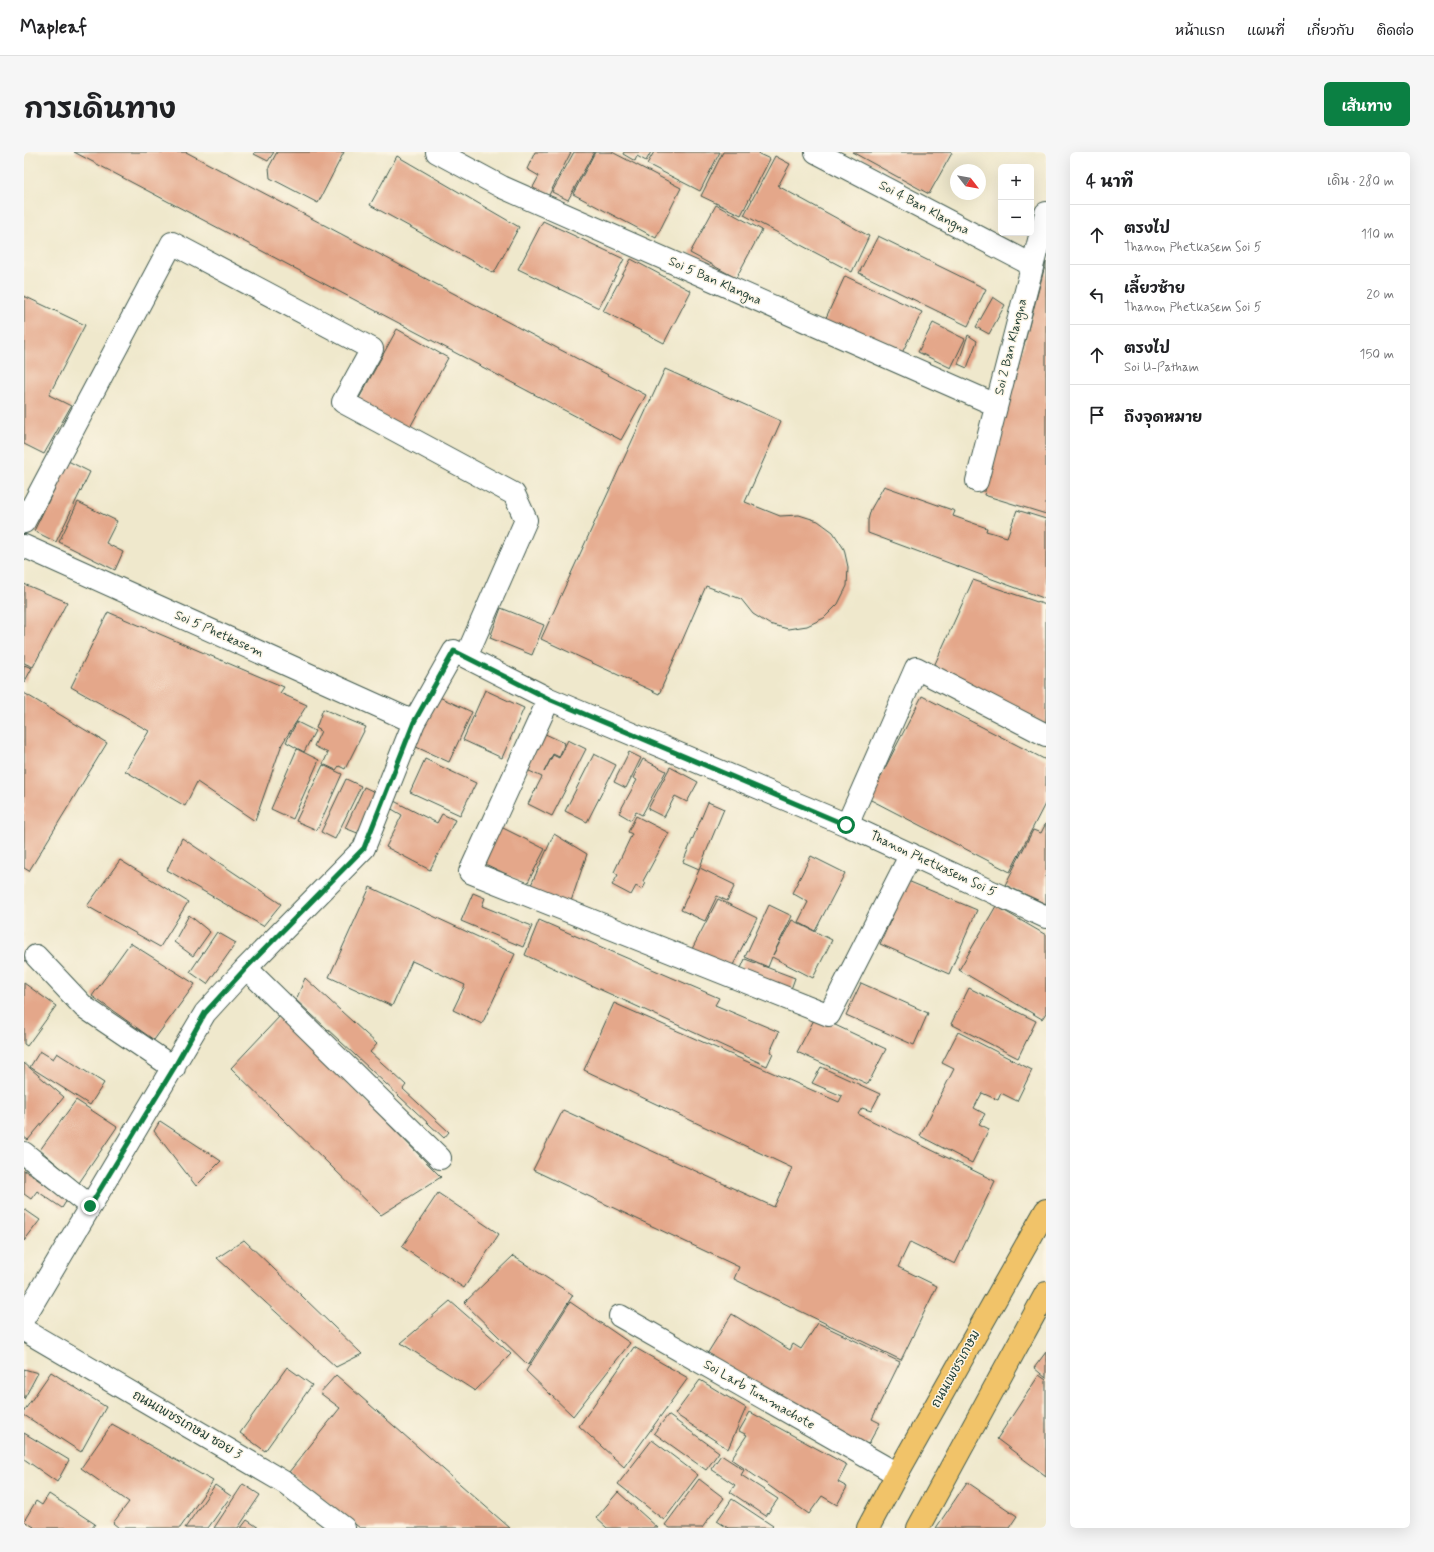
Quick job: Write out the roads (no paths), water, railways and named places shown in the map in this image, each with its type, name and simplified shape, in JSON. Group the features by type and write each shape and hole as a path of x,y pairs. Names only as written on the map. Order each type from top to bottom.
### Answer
{"main road":[{"name":"ถนนเพชรเกษม","path":"868,1528 1046,1210"},
{"path":"918,1528 1046,1293"}],"street":[{"name":"Soi 5 Ban Klangna","path":"437,152 502,187 996,405"},
{"name":"Soi 4 Ban Klangna","path":"816,152 1032,265"},
{"name":"Soi 2 Ban Klangna","path":"977,481 1046,213"},
{"path":"24,522 172,243 372,349 343,402 514,494 526,520 466,657"},
{"name":"Soi 5 Phetkasem","path":"24,546 414,722"},
{"name":"Thanon Phetkasem Soi 5","path":"414,722 454,651 549,699 846,825 1046,917"},
{"path":"846,825 916,668 1046,735"},
{"path":"549,699 470,872 829,1015 910,854"},
{"path":"24,1318 174,1068 205,1013 246,968 364,848 414,722"},
{"path":"36,956 84,1006 174,1068"},
{"path":"246,968 440,1158"},
{"path":"24,1153 90,1206"},
{"name":"Soi Larb Tummachote","path":"620,1316 897,1474"},
{"name":"ถนนเพชรเกษม ซอย 3","path":"24,1330 287,1484 344,1528"}]}
